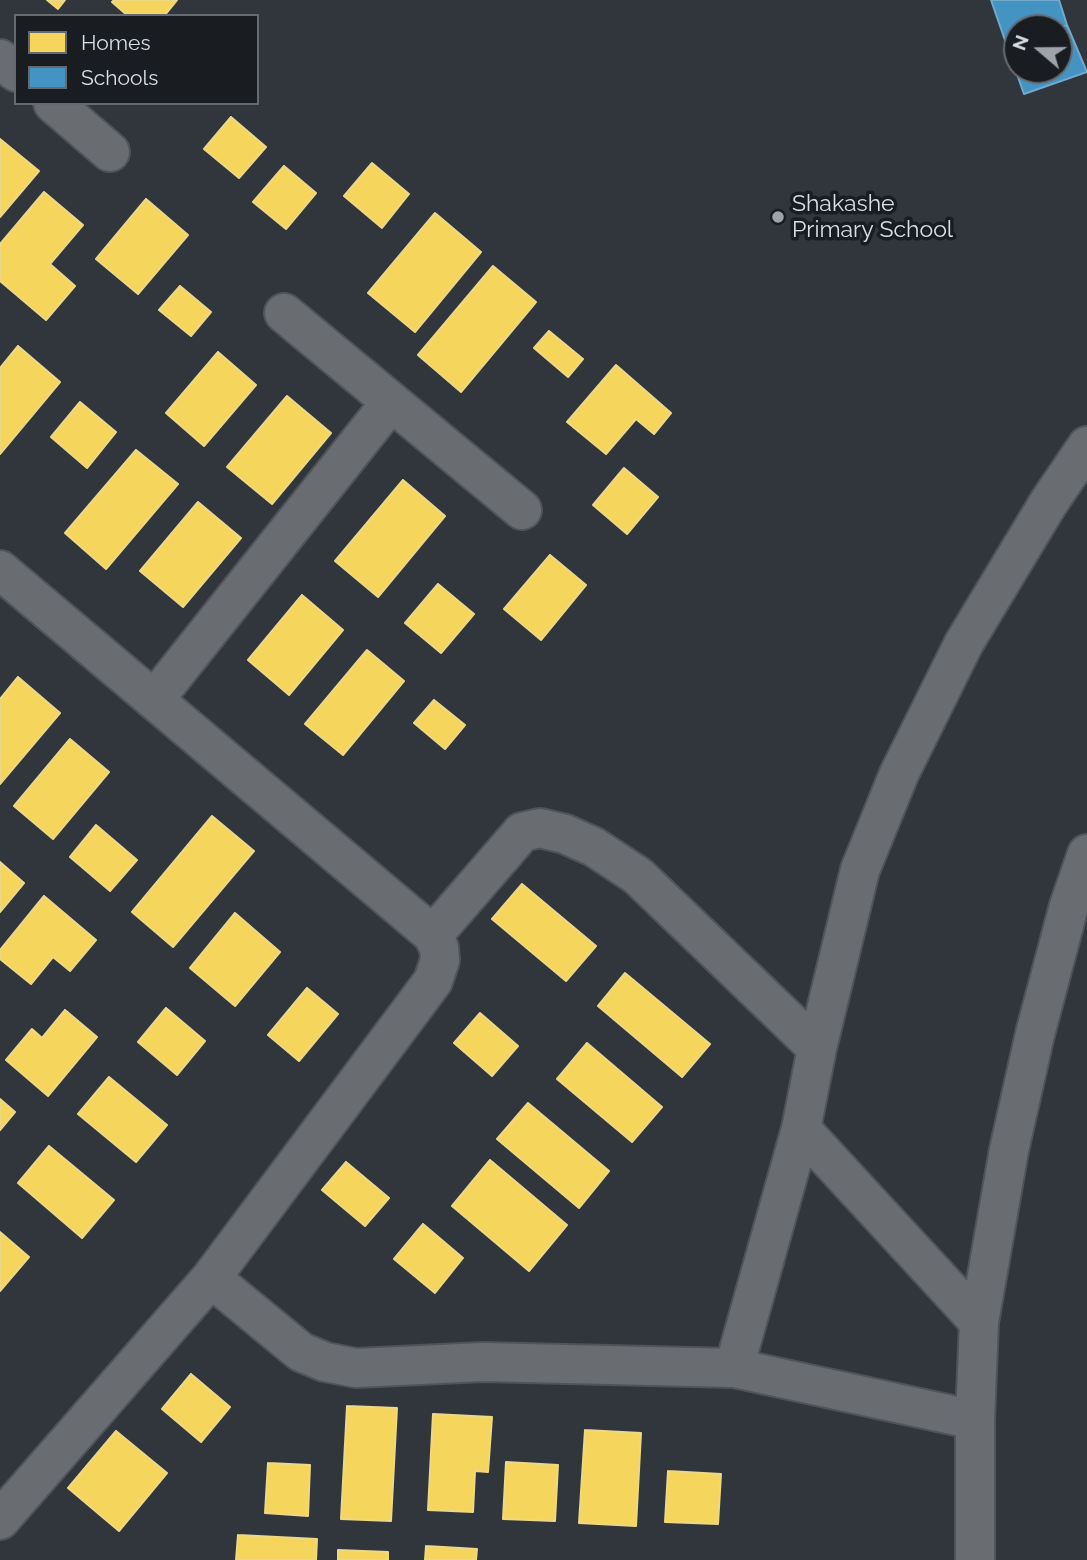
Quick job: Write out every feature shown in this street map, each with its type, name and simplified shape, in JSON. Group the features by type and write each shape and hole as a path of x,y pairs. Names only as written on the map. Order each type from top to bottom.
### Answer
{"street":[{"path":"55,105 110,152"},
{"path":"284,313 522,510"},
{"path":"155,700 391,402"},
{"path":"734,1368 801,1129 817,1048 860,870 899,774 964,643 1049,502 1087,446"},
{"path":"0,570 433,935 439,948 440,960 433,981 211,1278 0,1520"},
{"path":"433,935 523,832 540,828 565,834 594,847 638,876 817,1048"},
{"path":"975,1560 975,1420 979,1322 1009,1150 1035,1034 1069,906 1087,854"},
{"path":"801,1129 979,1322"},
{"path":"211,1278 301,1352 325,1362 356,1368 484,1362 734,1368 975,1420"}],"building: Homes":[{"path":"47,0 65,0 58,9"},
{"path":"177,0 166,14 126,14 112,2"},
{"path":"231,117 266,147 239,178 204,149"},
{"path":"0,139 39,171 0,217"},
{"path":"372,163 409,194 382,228 344,196"},
{"path":"284,166 316,193 286,229 253,202"},
{"path":"44,192 83,225 50,264 75,286 46,320 0,281 0,244"},
{"path":"146,199 188,235 138,294 96,259"},
{"path":"435,213 481,252 415,332 368,293"},
{"path":"493,266 536,302 461,392 418,355"},
{"path":"180,286 211,312 191,336 159,310"},
{"path":"549,331 583,359 568,377 534,348"},
{"path":"18,346 60,382 0,454 0,368"},
{"path":"218,352 256,385 204,446 166,413"},
{"path":"616,365 671,413 654,434 636,419 606,454 567,422"},
{"path":"287,396 331,433 272,504 227,467"},
{"path":"80,402 116,432 87,468 51,437"},
{"path":"136,450 178,484 106,569 65,533"},
{"path":"624,468 658,497 627,534 593,505"},
{"path":"403,480 445,516 378,597 335,561"},
{"path":"198,502 241,538 183,607 140,571"},
{"path":"550,555 586,585 541,640 504,609"},
{"path":"438,584 474,614 441,653 405,623"},
{"path":"302,595 343,630 289,695 248,660"},
{"path":"367,650 404,681 343,755 305,724"},
{"path":"18,677 60,713 0,784 0,699"},
{"path":"434,700 465,725 445,749 414,723"},
{"path":"70,739 109,772 53,839 14,806"},
{"path":"212,816 254,851 173,947 132,912"},
{"path":"96,825 137,860 110,891 70,857"},
{"path":"0,862 24,883 0,912"},
{"path":"522,884 596,946 566,981 492,919"},
{"path":"44,896 96,940 70,971 53,957 31,984 0,959 0,950"},
{"path":"235,913 280,952 235,1006 190,968"},
{"path":"625,973 710,1044 682,1077 598,1006"},
{"path":"307,988 338,1014 299,1061 268,1035"},
{"path":"166,1008 205,1041 177,1075 138,1042"},
{"path":"65,1010 97,1037 48,1096 6,1060 32,1029 42,1038"},
{"path":"480,1013 518,1046 492,1076 454,1043"},
{"path":"587,1043 662,1107 632,1142 557,1079"},
{"path":"109,1077 167,1125 136,1162 78,1114"},
{"path":"0,1099 15,1112 0,1130"},
{"path":"528,1103 609,1171 579,1208 497,1139"},
{"path":"49,1146 114,1200 82,1238 18,1183"},
{"path":"490,1160 567,1225 529,1271 452,1206"},
{"path":"346,1162 389,1198 365,1226 322,1190"},
{"path":"423,1224 463,1258 435,1293 394,1259"},
{"path":"0,1232 29,1257 0,1291"},
{"path":"191,1374 230,1407 201,1442 162,1409"},
{"path":"347,1406 397,1408 391,1521 341,1519"},
{"path":"433,1414 492,1417 488,1472 475,1471 473,1512 428,1510"},
{"path":"585,1430 641,1433 636,1526 579,1523"},
{"path":"116,1431 167,1473 119,1531 68,1488"},
{"path":"506,1462 558,1465 555,1521 503,1519"},
{"path":"268,1463 310,1465 308,1516 265,1513"},
{"path":"668,1471 721,1474 718,1524 665,1522"},
{"path":"238,1535 317,1539 316,1560 236,1560"},
{"path":"426,1546 477,1549 476,1560 425,1560"},
{"path":"338,1550 388,1552 388,1560 338,1560"}],"building: Schools":[{"path":"991,0 1059,0 1063,14 1003,14 1003,34"},
{"path":"1073,39 1087,72 1073,77"},
{"path":"1020,84 1053,84 1024,94"}],"place":[{"name":"Shakashe Primary School","path":"778,217"}]}
